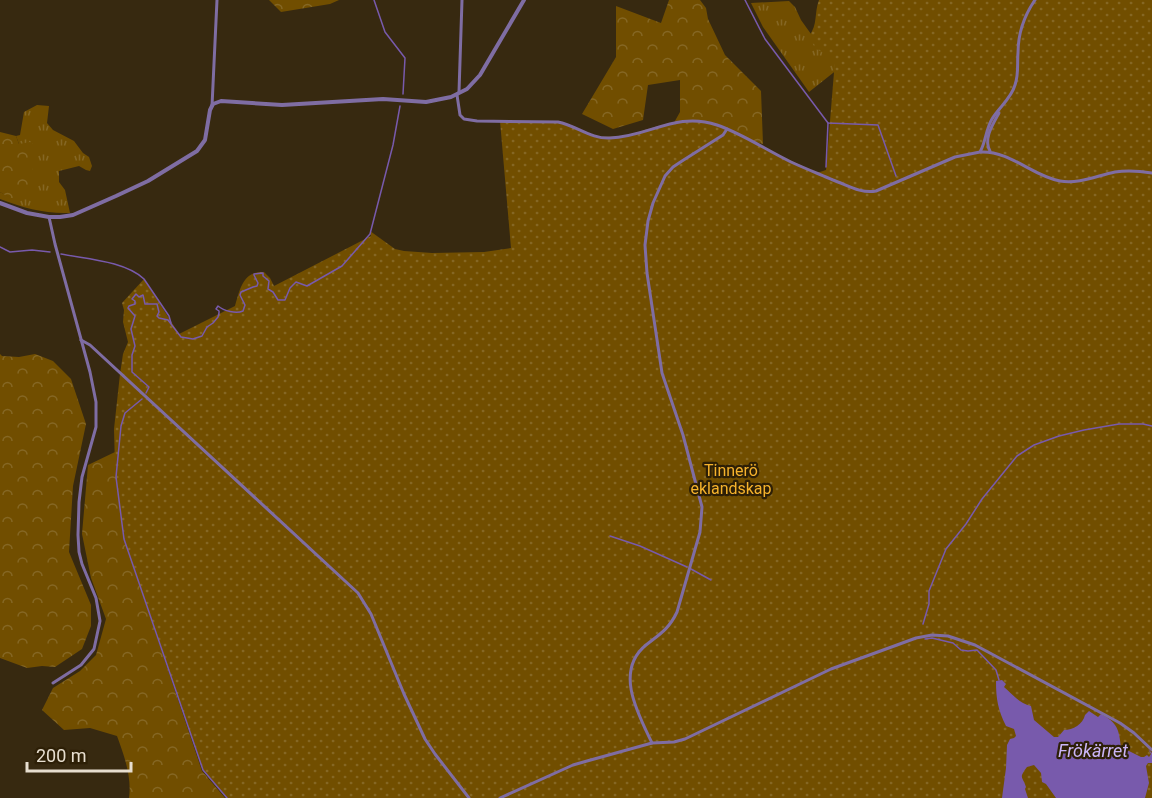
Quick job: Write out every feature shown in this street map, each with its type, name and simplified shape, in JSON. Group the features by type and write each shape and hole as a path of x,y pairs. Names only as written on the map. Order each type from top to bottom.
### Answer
{"street":[{"path":"212,107 217,0"},
{"path":"462,0 458,94 460,115 467,120 558,122 591,136 603,138 625,136 685,121 711,123 791,162 850,187 868,192 882,190 955,157 980,152 991,152 1009,158 1060,181 1083,181 1121,171 1152,173"},
{"path":"0,203 27,213 60,217 73,215 116,196 148,181 194,153 205,140 209,113 213,104 221,101 282,105 383,99 426,102 458,94 472,85 480,75 524,0"},
{"path":"980,152 990,122 1014,88 1018,73 1020,29 1035,0"},
{"path":"991,152 988,148 988,139 1000,109"},
{"path":"652,743 635,704 629,680 630,672 636,656 665,631 677,612 700,532 702,507 683,435 662,373 645,245 648,221 665,176 673,167 723,135 727,129"},
{"path":"49,217 94,387 96,427 82,477 78,546 81,564 96,598 100,621 94,649 81,665 52,682"},
{"path":"81,340 90,345 358,594 370,614 425,739 469,798"},
{"path":"500,798 573,765 652,743 685,739 831,669 916,638 939,635 964,640 984,649 1120,723 1152,750"}],"green space":[{"path":"269,0 339,0 330,4 281,12"},
{"path":"669,0 700,0 706,8 708,19 725,55 761,91 763,144 718,131 666,137 680,112 680,80 648,85 643,120 613,129 582,114 616,57 616,6 661,23"},
{"name":"Tinnerö eklandskap","path":"819,0 1152,0 1152,798 226,798 203,771 124,539 115,466 114,429 123,354 128,342 123,322 122,303 144,279 179,334 235,306 243,282 251,274 264,272 274,286 371,236 370,231 395,249 404,251 484,252 511,248 500,121 543,121 565,124 596,137 625,136 658,126 697,121 720,127 817,173 826,170 835,60 815,48 809,36 814,28"},
{"path":"789,1 821,48 867,46 809,92 763,27 751,3"},
{"path":"37,105 49,106 47,123 53,130 74,141 89,157 92,166 90,171 79,166 59,171 59,182 65,190 70,213 35,210 0,199 0,192 15,200 19,144 16,136 20,135 24,112"},
{"path":"0,132 16,136 19,144 30,142 38,148 27,189 15,201 0,192"},
{"path":"0,354 19,357 35,354 53,361 71,379 86,424 73,486 69,552 91,605 91,626 82,649 55,667 27,668 0,658"},
{"path":"115,452 124,539 202,771 225,798 129,798 125,758 117,736 90,728 64,730 42,710 53,688 80,671 96,655 106,619 91,578 82,534 88,465"}],"water":[{"name":"Frökärret","path":"1002,680 1006,684 1004,687 1013,696 1031,706 1034,720 1054,737 1058,737 1064,730 1077,726 1089,711 1098,717 1101,714 1107,717 1114,724 1121,747 1141,757 1147,755 1149,757 1151,754 1148,749 1152,753 1152,763 1146,766 1149,783 1145,798 1056,798 1042,782 1041,773 1034,765 1027,767 1022,776 1028,798 1002,798 1007,745 1010,739 1016,736 1014,729 1006,726 998,704 996,681"}],"waterway":[{"path":"374,0 385,32 405,58 403,94"},
{"path":"745,0 765,39 828,123 878,125 896,176"},
{"path":"146,393 149,387 132,372 132,355 135,346 131,329 135,316 128,308 135,304 132,299 136,294 139,297 143,295 145,304 157,304 159,312 157,316 168,320 181,337 193,339 202,336 207,327 218,317 219,311 216,309 218,306 230,312 243,311 245,305 240,295 241,292 257,286 254,274 263,273 269,281 268,289 278,300 285,300 290,288 296,282 307,286 342,266 370,234 393,145 400,106"},
{"path":"826,167 828,123"},
{"path":"0,247 10,252 32,250 50,252"},
{"path":"61,254 116,264 136,273 144,279 169,316 171,323"},
{"path":"142,399 125,413 121,426 116,477 124,539 203,770 227,798"},
{"path":"923,624 929,604 929,591 946,549 1017,456 1034,445 1084,430 1119,424 1152,426"},
{"path":"610,536 640,546 687,567"},
{"path":"691,569 711,580"},
{"path":"925,639 932,638 953,643 961,650 977,650 996,670 999,680"}]}
